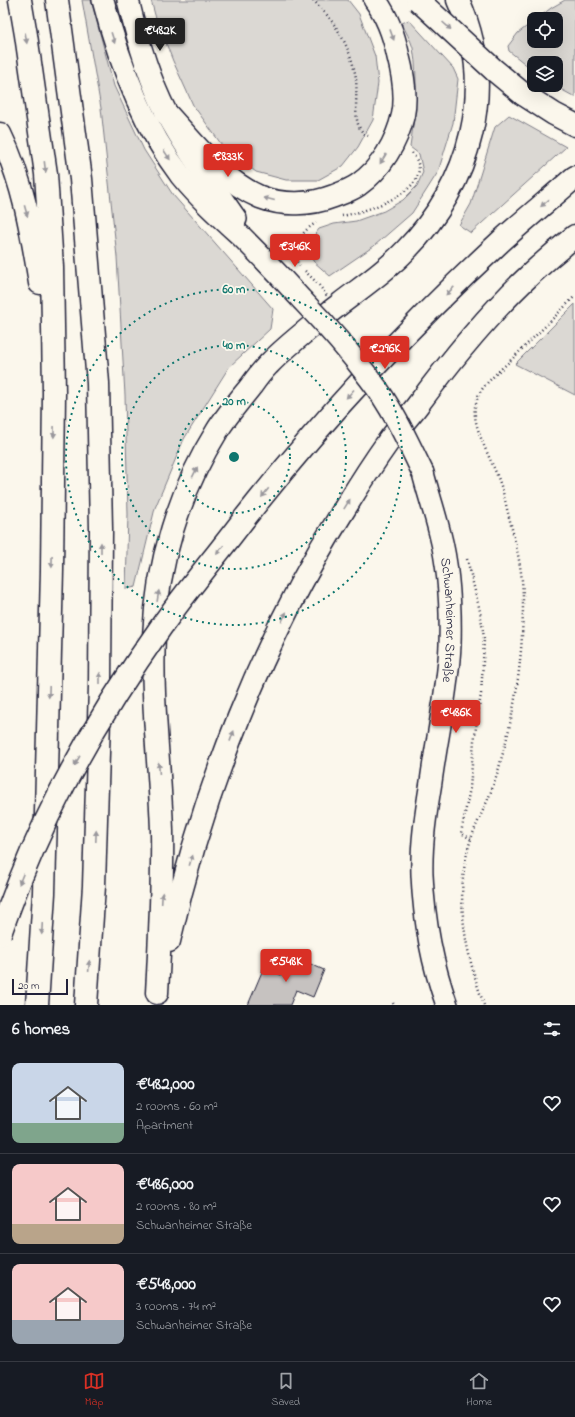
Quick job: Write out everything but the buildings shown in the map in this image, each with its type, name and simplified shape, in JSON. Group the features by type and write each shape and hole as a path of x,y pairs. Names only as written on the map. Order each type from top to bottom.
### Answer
{"highway":[{"path":"20,0 46,174 52,267 54,393 52,570 44,893 37,1005"},
{"path":"57,0 81,179 98,383 101,529 100,686 94,886 86,1005"},
{"path":"166,112 201,151 233,182 260,197 286,202 309,203 322,201 357,186 383,162 396,136 403,114 403,77 396,44 385,16 375,0"},
{"path":"418,0 494,70 523,94 554,114 575,125"},
{"path":"156,999 162,878 160,791 153,667 156,604 169,540 189,484 202,457 233,408 266,367 285,349 404,252 441,206 455,180 470,139 476,104 477,77 467,22 458,0"},
{"path":"0,134 14,168 29,219 34,243 54,393"},
{"path":"0,934 33,847 65,783 101,718 162,625 286,466 391,349 500,242 575,177"},
{"path":"156,999 186,875 219,771 260,667 314,559 356,489 388,442 444,369 530,274 575,236"}],"street":[{"path":"103,0 122,64 141,110 156,139 182,176 195,191 264,259"},
{"path":"128,0 140,46 150,75 166,112 189,151 264,259"},
{"name":"Schwanheimer Straße","path":"264,259 328,327 371,379 404,435 423,473 440,534 444,557 450,618 448,672 424,834 422,874 431,948 439,983 447,1005"}],"path":[{"path":"313,0 338,29 350,56 356,75 358,122 361,130 368,136"},
{"path":"339,217 364,211 389,202 404,192 415,181 419,170 416,158 412,153"},
{"path":"319,285 299,265 295,251 302,234 308,227 321,220"},
{"path":"484,1005 467,949 462,917 464,867 471,839 493,786 517,694 521,660 523,597 520,567 515,541 501,484 481,436 475,408 478,395 492,378 575,296"}],"shaded area":[{"path":"82,0 91,0 114,86 144,150 173,195 273,309 270,329 229,367 184,439 155,508 136,587 126,589 128,514 125,395 117,257 101,108"},
{"path":"151,0 348,0 359,14 375,56 378,83 373,120 358,147 343,166 318,180 286,180 256,172 224,148 193,105 173,61 155,15"},
{"path":"565,0 575,0 575,97 563,90 563,56 527,56 527,65 509,51 508,46 518,33 527,26 527,48 563,48 563,12 546,12"},
{"path":"409,20 453,68 458,79 453,123 438,172 412,213 374,246 330,276 313,261 309,242 319,229 334,224 356,221 384,211 403,200 417,186 423,172 419,154 410,147 415,110 416,73 413,48 402,23"},
{"path":"509,115 566,147 471,233 459,225 471,204 495,127"},
{"path":"575,304 575,395 515,364"}]}
